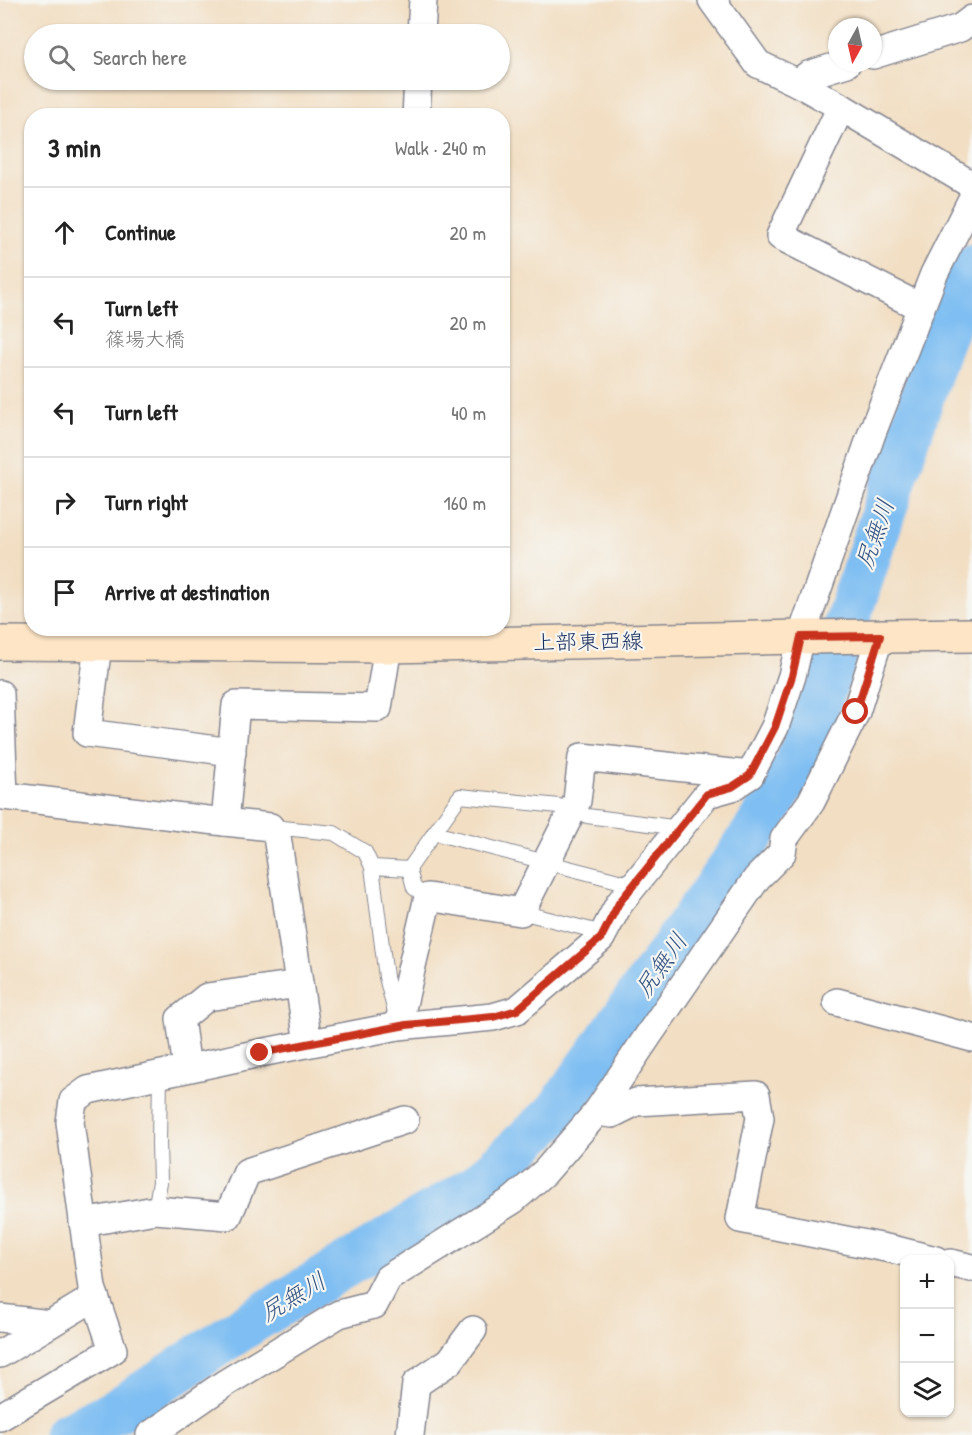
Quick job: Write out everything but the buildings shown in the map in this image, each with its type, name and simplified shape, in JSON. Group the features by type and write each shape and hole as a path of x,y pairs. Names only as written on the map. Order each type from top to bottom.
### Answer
{"street":[{"path":"422,24 423,0"},
{"path":"712,0 758,64 841,107 972,185"},
{"path":"882,52 960,28 972,19"},
{"path":"798,83 808,75 828,69"},
{"path":"416,108 417,90"},
{"path":"841,107 780,236 920,307"},
{"path":"0,1417 113,1350 92,1288 70,1122 73,1101 88,1090 308,1043 399,1026 493,1017 517,1010 601,938 619,903 707,794 732,787 750,775 775,727 792,676 809,637 872,433 920,307 972,199"},
{"path":"155,1434 224,1384 339,1314 374,1305 388,1278 513,1200 545,1173 597,1112 757,878 782,853 784,839 811,802 856,712 876,636 972,635"},
{"name":"上部東西線","path":"0,643 98,644 390,637 876,636"},
{"path":"225,822 236,705 378,708 390,637"},
{"path":"98,644 87,733 232,752"},
{"path":"0,694 4,796 270,827 277,836 308,1043"},
{"path":"399,1026 428,897 521,912 577,801 582,757 750,775"},
{"path":"187,1068 180,1019 207,997 299,984"},
{"path":"837,1002 972,1038"},
{"path":"597,1112 612,1114 636,1102 756,1095 760,1118 740,1220 916,1255"},
{"path":"84,1222 155,1210 228,1216 247,1172 405,1120"},
{"path":"954,1264 972,1268"},
{"path":"0,1354 95,1297"},
{"path":"0,1318 50,1324"},
{"path":"410,1435 416,1384 450,1361 473,1330"}],"lane":[{"path":"428,897 414,888 409,869 460,796 560,806 587,816 680,828"},
{"path":"270,827 334,833 365,852 372,867 386,977 399,1026"},
{"path":"434,833 634,885"},
{"path":"372,867 409,869"},
{"path":"521,912 603,933"},
{"path":"155,1210 160,1182 160,1074"}],"waterway":[{"name":"尻無川","path":"66,1435 118,1410 256,1319 477,1186 556,1113 760,824 796,765 825,687 940,343 972,267"}],"route":[{"path":"260,1053 406,1025 493,1017 517,1010 601,938 619,903 707,794 732,787 750,775 775,727 792,676 801,637 880,636 856,712"}]}
